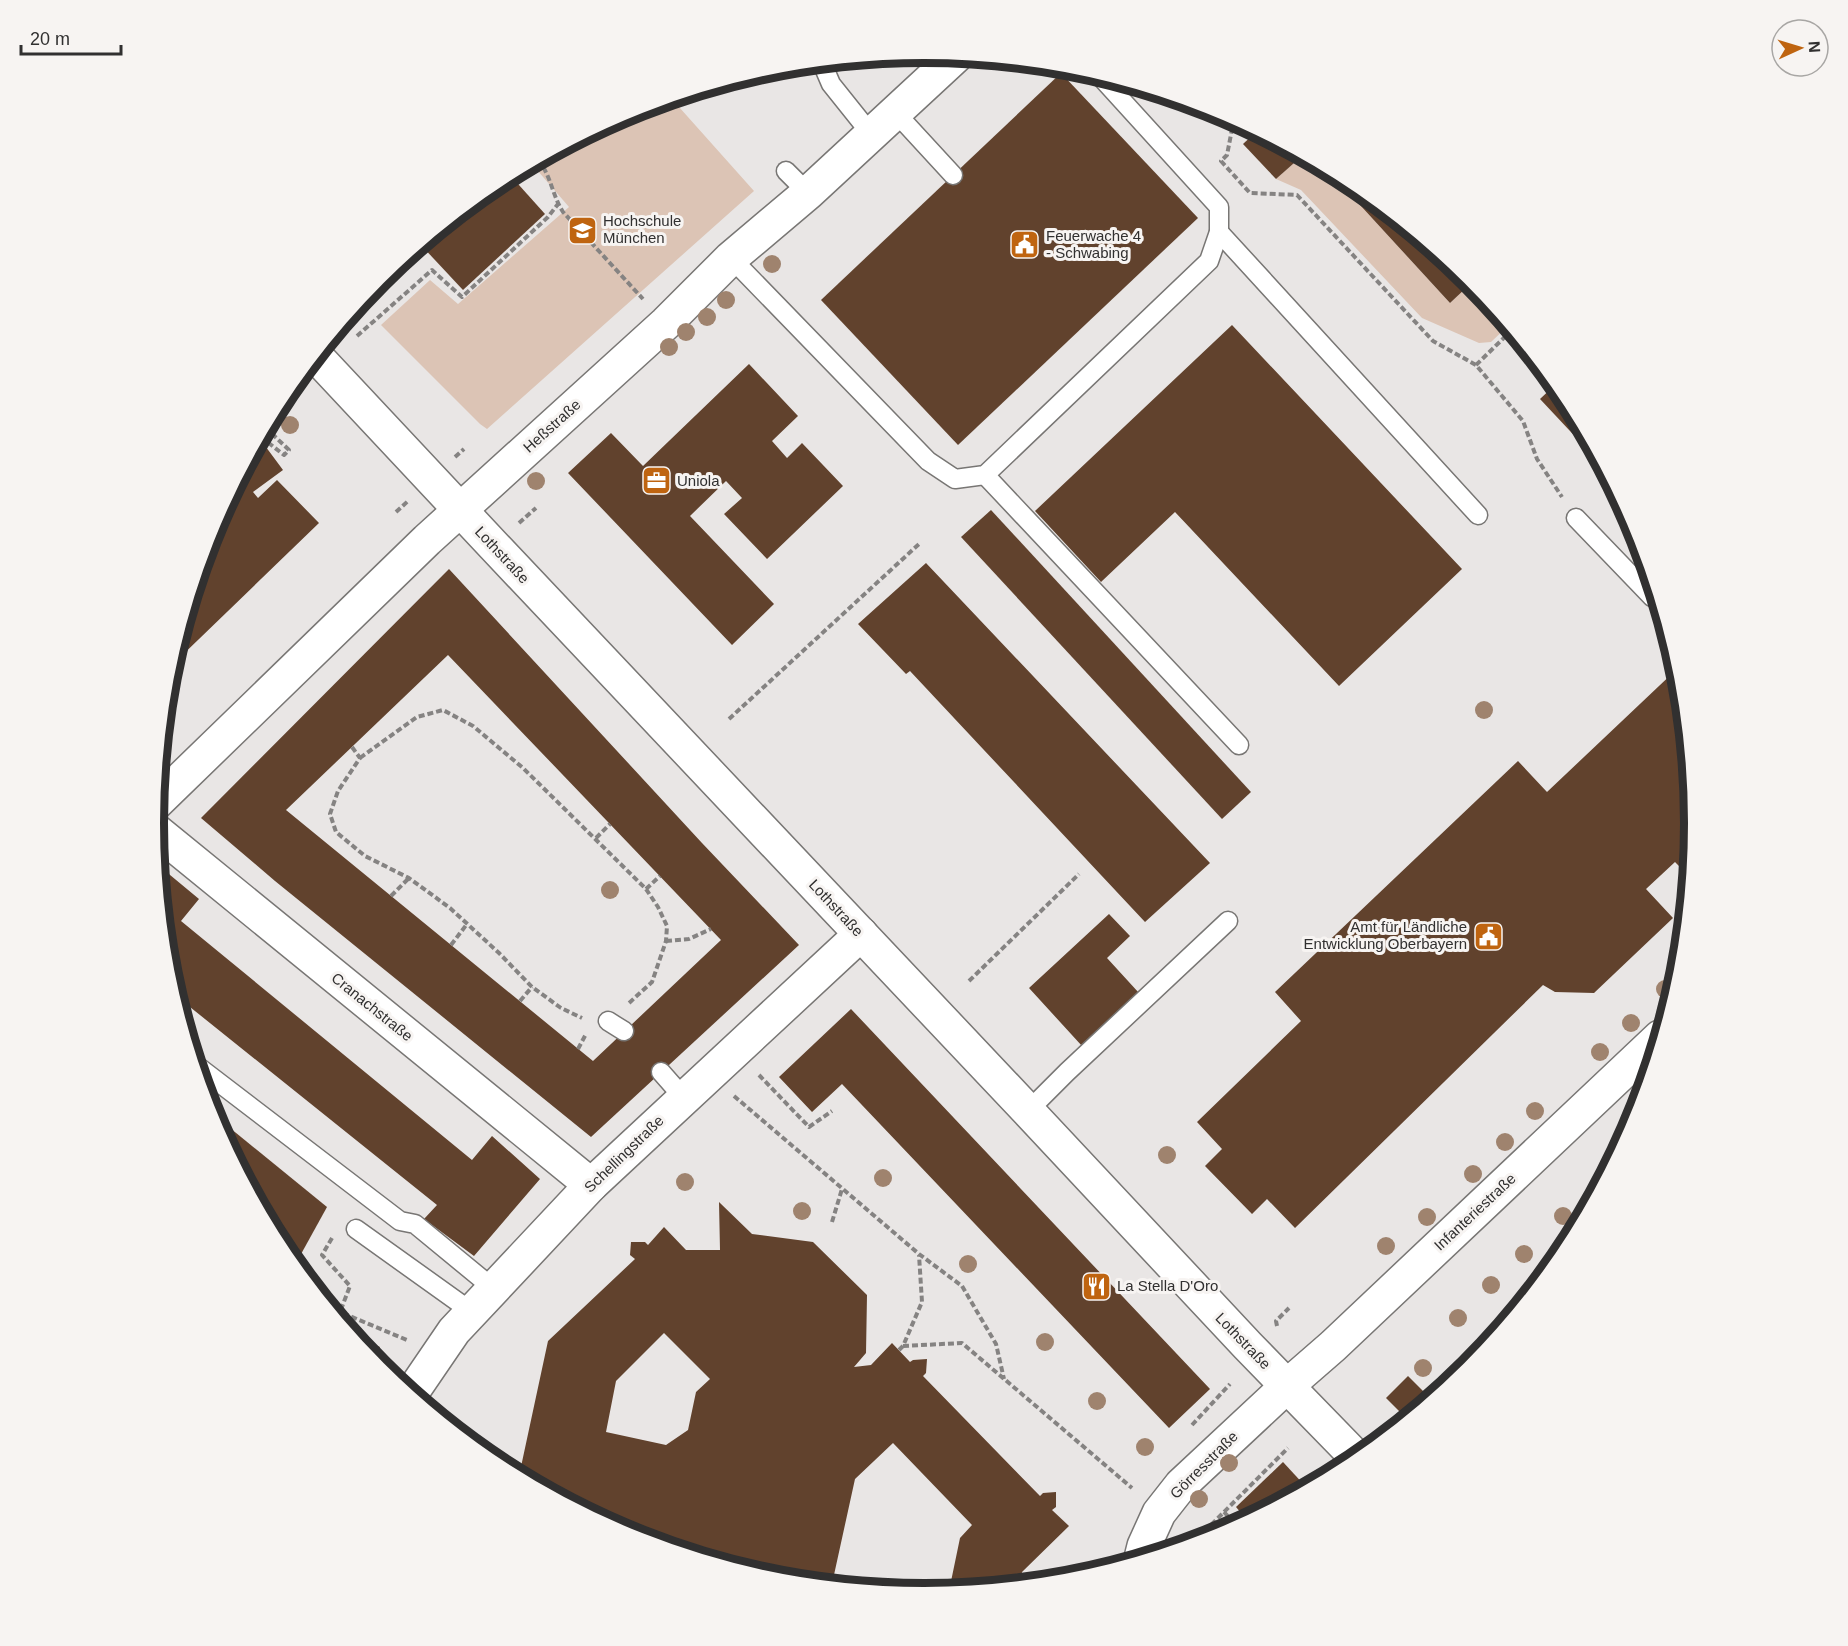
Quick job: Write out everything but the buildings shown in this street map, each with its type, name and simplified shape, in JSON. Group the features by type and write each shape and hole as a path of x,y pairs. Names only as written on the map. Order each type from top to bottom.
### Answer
{"street":[{"name":"Heßstraße","path":"165,794 427,540 666,323 731,258 797,182 871,134 947,64"},
{"name":"Lothstraße","path":"320,361 1248,1346 1351,1452"},
{"name":"Cranachstraße","path":"165,838 591,1185"},
{"name":"Schellingstraße","path":"416,1387 454,1331 591,1185 861,934"},
{"name":"Infanteriestraße","path":"1287,1386 1333,1346 1650,1046"},
{"name":"Görresstraße","path":"1143,1550 1159,1513 1181,1485 1287,1386"}],"lane":[{"path":"825,70 831,84 871,134"},
{"path":"731,258 928,461 956,479 985,475 1209,261 1219,232 1219,207 1109,86"},
{"path":"895,112 953,175"},
{"path":"1219,232 1478,515"},
{"path":"985,475 1239,745"},
{"path":"1576,518 1648,593"},
{"path":"1028,1111 1228,921"},
{"path":"608,1021 624,1031"},
{"path":"662,1072 684,1097"},
{"path":"206,1073 400,1221 415,1224 483,1300"},
{"path":"356,1230 483,1300"}],"path":[{"path":"1232,129 1227,155 1221,161 1250,193 1297,195 1433,341 1476,365 1523,421 1537,459 1576,518"},
{"path":"543,166 558,204 666,323"},
{"path":"357,336 432,270 462,297 548,217 558,204"},
{"path":"1476,365 1506,335"},
{"path":"267,441 284,455 289,450 272,434"},
{"path":"729,719 919,544"},
{"path":"442,710 473,726 523,768 596,838 646,889 667,926 666,941 652,982 608,1021 592,1022 561,1008 532,987 450,908 409,878 365,855 336,832 330,814 338,791 360,758 417,717 442,710"},
{"path":"352,747 360,758"},
{"path":"596,838 610,825"},
{"path":"969,981 1079,874"},
{"path":"646,889 660,876"},
{"path":"391,896 409,878"},
{"path":"451,945 468,924"},
{"path":"666,941 689,939 711,929"},
{"path":"520,1001 532,987"},
{"path":"734,1050 809,1127 832,1111"},
{"path":"708,1074 919,1254 962,1286 996,1344 1004,1379"},
{"path":"832,1222 842,1189"},
{"path":"333,1236 322,1255 350,1286 341,1310"},
{"path":"899,1350 903,1346 922,1302 919,1254"},
{"path":"1276,1321 1289,1308"},
{"path":"348,1318 406,1340 436,1357"},
{"path":"903,1346 962,1343 1132,1488"},
{"path":"1210,1527 1288,1448"},
{"path":"1224,1512 1230,1519"}],"shaded area":[{"name":"Hochschule München","path":"677,104 754,191 487,429 381,325 430,280 458,304 569,207 537,170 588,141"},
{"path":"1296,161 1346,191 1450,303 1464,290 1503,331 1491,342 1479,343 1422,318 1301,190 1276,179"}],"place":[{"name":"Hochschule München","path":"582,230"},
{"name":"Feuerwache 4 - Schwabing","path":"1025,245"},
{"name":"Uniola","path":"656,481"},
{"name":"Amt für Ländliche Entwicklung Oberbayern","path":"1488,936"},
{"name":"La Stella D'Oro","path":"1096,1286"}]}
